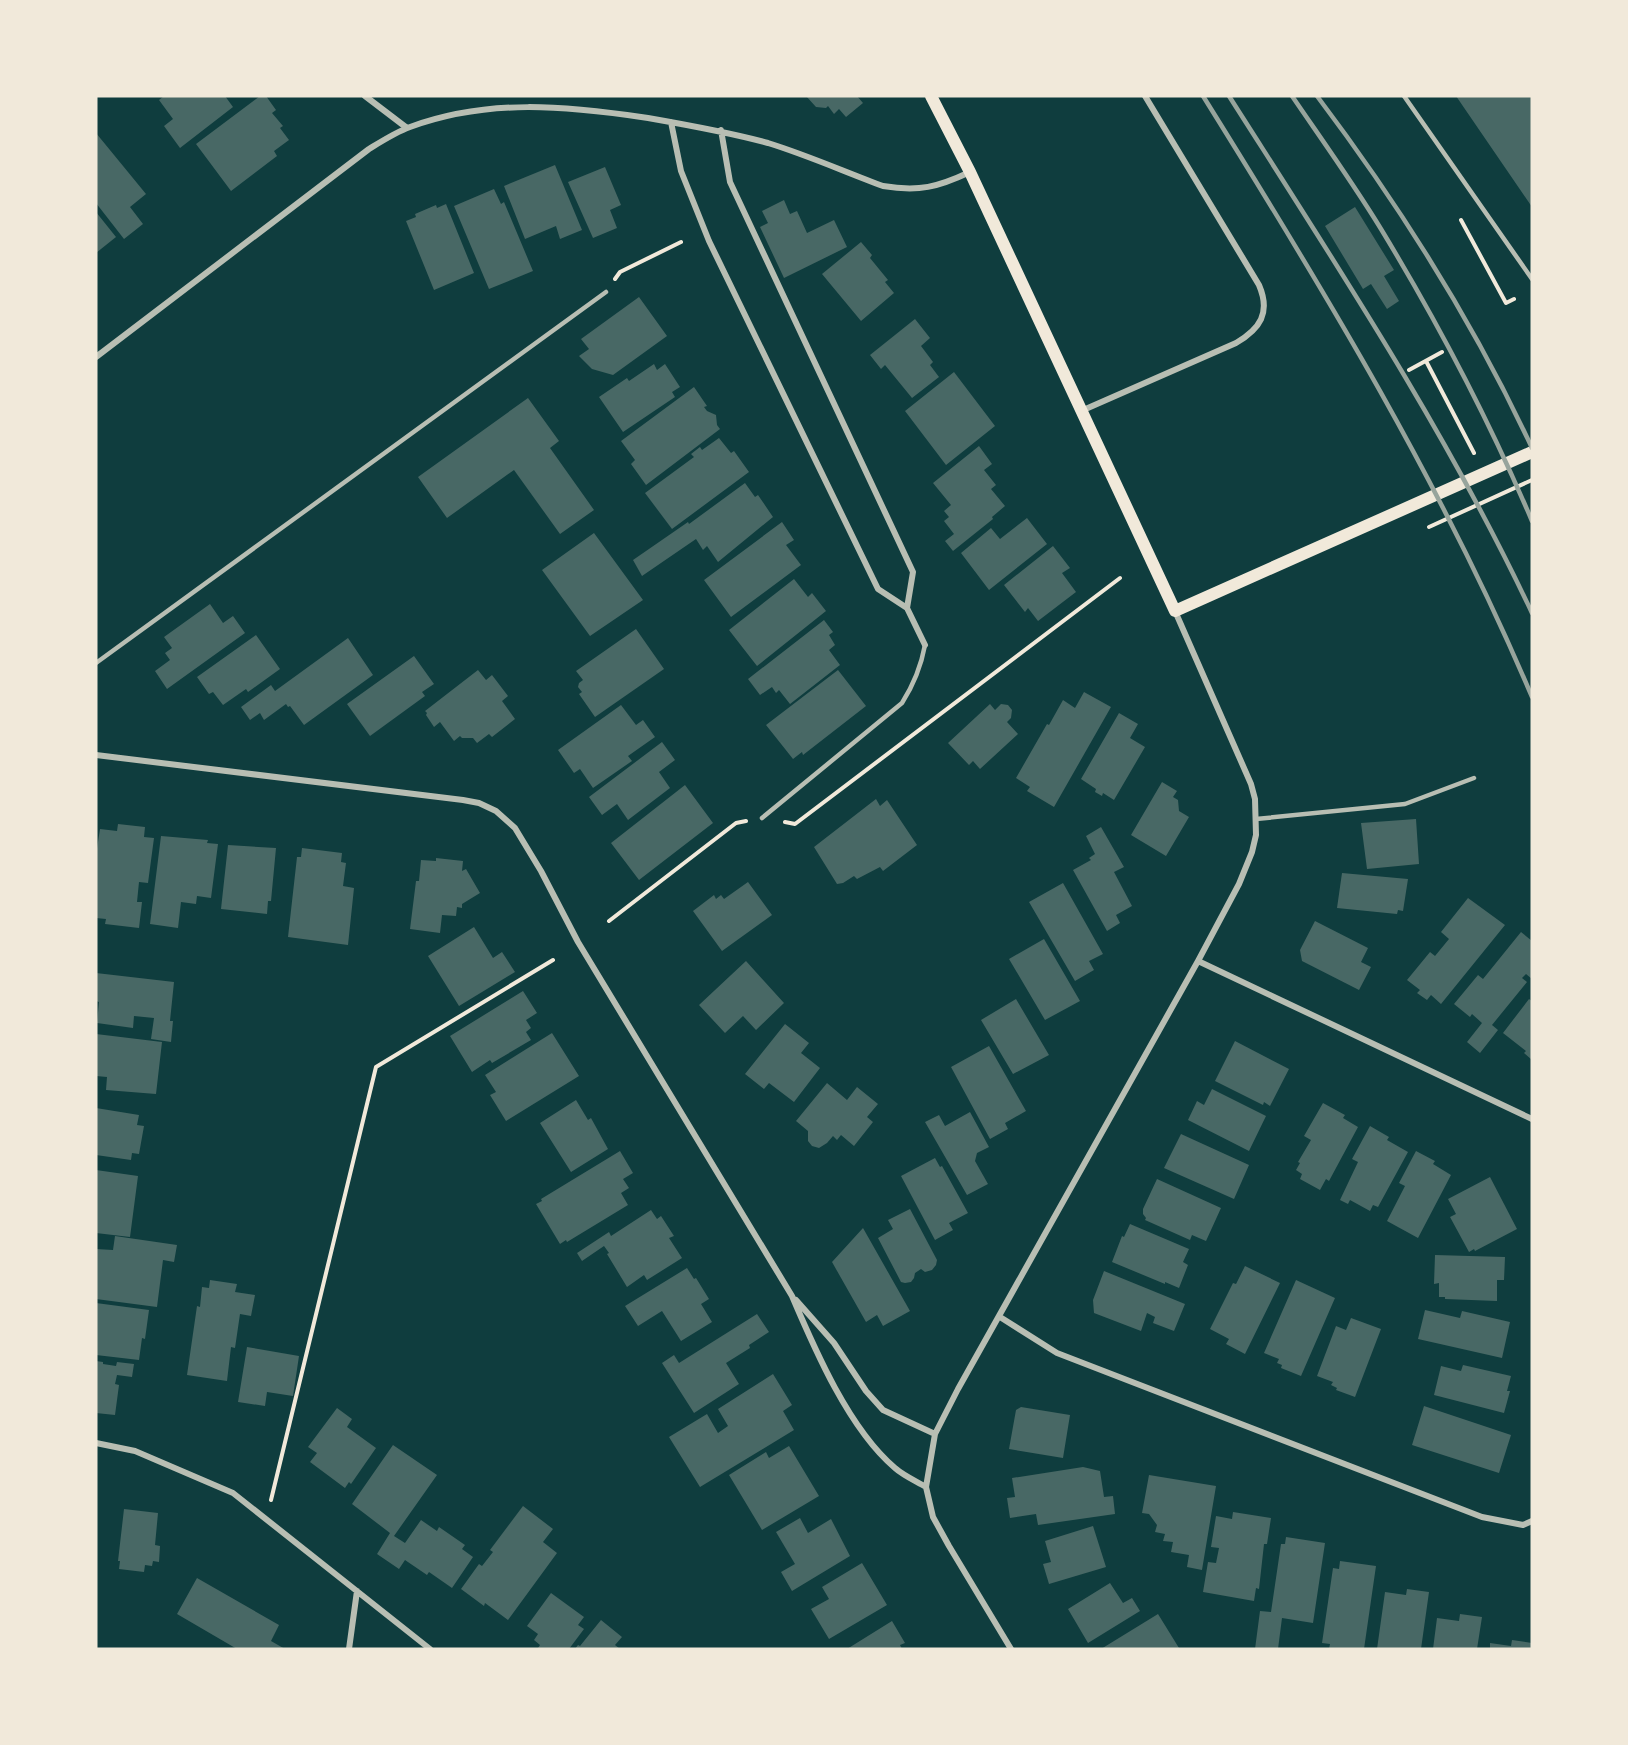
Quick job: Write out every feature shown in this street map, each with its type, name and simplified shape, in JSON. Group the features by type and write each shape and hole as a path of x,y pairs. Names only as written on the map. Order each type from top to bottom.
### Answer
{"main road":[{"path":"931,96 970,172 1175,611 1532,452"}],"street":[{"path":"365,96 407,128"},
{"path":"1081,411 1249,336 1256,329 1263,313 1263,296 1259,285 1145,96"},
{"path":"96,357 369,148 407,128 439,118 473,111 528,106 575,109 671,122 722,130 770,144 883,186 899,189 932,188 970,172"},
{"path":"671,122 681,171 709,242 878,589 907,608 925,645"},
{"path":"722,130 730,182 913,572 907,608"},
{"path":"1011,1649 933,1516 926,1487 935,1434 1198,961 1246,867 1256,835 1251,784 1245,767 1175,611"},
{"path":"96,755 463,800 496,810 514,828 542,871 578,942 792,1296 818,1356 852,1414 873,1445 896,1468 926,1487"},
{"path":"1198,961 1532,1119"},
{"path":"792,1296 834,1343 866,1391 884,1410 935,1434"},
{"path":"1000,1317 1057,1353 1460,1509 1482,1517 1523,1525 1532,1521"},
{"path":"96,1443 135,1451 233,1492 430,1649"},
{"path":"349,1649 357,1591"}],"lane":[{"path":"1404,96 1532,279"},
{"path":"96,663 606,292"},
{"path":"762,818 902,703 914,683 922,662 925,645"},
{"path":"1256,819 1405,804 1474,778"}],"path":[{"path":"1461,220 1506,303 1514,299"},
{"path":"606,292 620,272 681,242"},
{"path":"1409,370 1442,352"},
{"path":"1426,361 1474,453"},
{"path":"1429,527 1532,480"},
{"path":"267,1519 376,1066 553,960"}],"building":[{"path":"164,96 225,96 233,107 180,148 164,126 173,119 159,100"},
{"path":"260,96 266,96 276,110 272,113 283,126 280,128 289,140 274,151 277,156 231,191 196,144"},
{"path":"806,96 857,96 863,103 846,117 839,109 834,114 828,106 826,108 816,107"},
{"path":"1456,96 1532,96 1532,207"},
{"path":"96,133 146,194 130,207 143,224 124,239 96,203"},
{"path":"555,165 582,230 560,239 556,226 525,239 504,186"},
{"path":"605,167 621,205 610,210 617,228 593,238 568,182"},
{"path":"494,189 501,204 504,202 533,271 489,289 454,206"},
{"path":"784,200 790,214 797,211 807,233 834,220 847,247 784,278 760,227 768,223 762,211"},
{"path":"446,204 474,273 434,290 406,221 416,217 415,214 436,205 437,208"},
{"path":"1355,207 1394,270 1384,276 1399,301 1387,309 1371,284 1363,289 1325,226"},
{"path":"96,212 116,237 96,253"},
{"path":"861,242 872,255 870,258 888,280 885,282 894,293 861,321 822,274"},
{"path":"639,297 667,336 613,375 592,369 579,356 589,349 581,339"},
{"path":"915,319 930,338 921,346 933,362 930,365 939,377 912,398 885,365 881,369 870,355"},
{"path":"654,364 657,370 665,364 680,387 672,392 675,397 623,432 599,397 627,378 629,381"},
{"path":"954,372 995,426 946,465 905,411"},
{"path":"694,387 707,406 704,407 707,411 716,415 720,429 646,485 631,464 635,460 621,441"},
{"path":"528,398 559,441 550,448 594,510 560,534 514,470 447,518 418,477"},
{"path":"719,438 731,453 734,451 749,472 672,529 645,493 694,457 691,454 700,447 702,450"},
{"path":"979,446 992,464 984,470 996,485 991,489 1005,506 992,517 993,519 953,551 945,541 954,534 944,521 949,517 944,511 951,505 933,483"},
{"path":"745,483 755,497 758,495 773,517 718,562 707,546 703,550 696,539 642,576 633,560 688,522 689,524"},
{"path":"1027,518 1047,544 989,590 961,553 991,528 1000,539"},
{"path":"782,522 794,540 786,545 801,565 731,617 704,580"},
{"path":"594,533 643,600 590,636 542,570"},
{"path":"1053,546 1070,568 1062,573 1076,592 1038,621 1028,608 1025,612 1004,585"},
{"path":"794,579 808,597 812,593 826,611 757,666 729,630"},
{"path":"210,604 223,623 233,616 245,633 167,689 155,671 170,660 165,653 172,648 164,637"},
{"path":"824,620 833,632 829,635 835,645 829,650 840,665 790,704 779,690 776,693 772,687 760,695 748,679"},
{"path":"636,629 664,669 595,717 579,694 582,692 578,687 579,683 583,680 576,671"},
{"path":"256,635 280,669 248,692 246,689 223,705 213,692 209,694 197,677"},
{"path":"348,638 373,675 304,725 286,704 264,720 260,713 250,720 241,707 271,685 275,691"},
{"path":"414,656 434,684 422,692 425,696 370,736 347,704"},
{"path":"478,670 486,680 492,675 508,696 502,701 515,719 492,737 489,734 477,743 473,738 460,736 454,741 440,722 434,727 425,711"},
{"path":"838,670 866,706 803,755 802,752 793,759 766,725"},
{"path":"1084,692 1111,707 1054,807 1027,791 1030,787 1016,778 1063,700 1075,708"},
{"path":"990,704 995,710 1001,704 1008,705 1012,710 1011,718 1007,722 1018,734 980,769 973,761 969,765 948,743"},
{"path":"621,705 636,725 643,720 655,737 628,756 632,761 593,788 580,769 574,773 558,750"},
{"path":"1119,713 1138,724 1130,738 1145,747 1114,800 1103,793 1102,796 1095,792 1096,789 1081,779"},
{"path":"662,742 675,760 659,772 670,788 628,820 617,804 602,815 589,797"},
{"path":"1162,782 1177,791 1173,797 1178,800 1179,811 1189,817 1166,856 1131,835"},
{"path":"685,785 713,823 639,880 611,843"},
{"path":"876,799 880,806 887,800 917,845 883,871 880,867 857,879 854,876 837,884 814,847"},
{"path":"1416,819 1419,864 1367,869 1361,823"},
{"path":"118,824 145,827 144,837 154,838 148,883 139,882 137,902 142,902 139,928 105,924 106,919 96,918 96,855 100,829 117,831"},
{"path":"1101,827 1124,867 1114,872 1132,906 1116,915 1120,923 1107,931 1073,870 1091,860 1089,858 1095,854 1086,836"},
{"path":"161,836 208,840 207,843 218,844 211,898 197,896 196,904 181,902 178,928 150,924"},
{"path":"228,845 276,848 271,901 268,901 267,914 221,909"},
{"path":"302,848 342,853 341,862 346,863 343,886 354,888 348,945 288,937 297,857 301,857"},
{"path":"436,858 463,861 462,871 466,869 480,893 462,904 462,908 457,907 456,916 442,915 440,933 410,929 421,860 436,861"},
{"path":"1342,873 1408,879 1403,911 1398,910 1397,914 1337,908"},
{"path":"748,882 772,915 722,951 693,911 714,895 716,899 721,895 724,899"},
{"path":"1063,883 1103,954 1089,961 1094,970 1075,981 1029,902"},
{"path":"1468,898 1505,925 1441,1004 1431,995 1427,1000 1417,993 1420,990 1407,980 1430,952 1435,956 1449,939 1441,932"},
{"path":"1315,921 1368,948 1361,962 1371,967 1359,990 1302,961 1300,950"},
{"path":"474,927 493,958 502,952 515,972 459,1006 428,956"},
{"path":"1521,932 1532,941 1532,979 1526,974 1522,978 1527,982 1492,1025 1498,1030 1480,1053 1467,1042 1482,1023 1472,1014 1470,1017 1454,1004 1478,975 1483,979"},
{"path":"1044,939 1080,1001 1045,1020 1009,959"},
{"path":"746,961 784,1003 756,1030 743,1016 725,1033 699,1005"},
{"path":"96,973 174,982 170,1021 173,1021 171,1042 151,1039 154,1018 134,1016 133,1028 97,1023 99,1002 96,1001"},
{"path":"523,991 537,1013 526,1020 531,1028 526,1032 531,1040 492,1063 490,1060 472,1072 450,1036"},
{"path":"1016,999 1049,1055 1013,1074 981,1020"},
{"path":"1529,999 1532,1001 1532,1060 1524,1053 1526,1051 1503,1033"},
{"path":"785,1024 809,1043 801,1053 820,1068 794,1102 769,1083 764,1089 745,1074"},
{"path":"552,1033 579,1076 506,1121 490,1095 496,1092 485,1075"},
{"path":"96,1034 162,1042 156,1094 106,1090 107,1077 96,1076"},
{"path":"1235,1041 1289,1069 1270,1106 1264,1102 1263,1105 1215,1081"},
{"path":"989,1046 1026,1111 1005,1123 1008,1129 990,1139 951,1067"},
{"path":"827,1083 847,1100 857,1087 878,1104 867,1117 873,1122 854,1146 841,1135 837,1140 833,1136 819,1148 812,1146 808,1141 808,1131 796,1121"},
{"path":"1212,1089 1266,1116 1249,1151 1188,1120 1197,1101 1204,1105"},
{"path":"576,1100 588,1120 591,1118 608,1149 571,1172 540,1123"},
{"path":"1323,1103 1345,1115 1343,1118 1358,1127 1329,1181 1326,1179 1320,1190 1300,1179 1302,1174 1296,1170 1311,1140 1304,1136"},
{"path":"96,1108 139,1115 137,1125 144,1126 139,1154 132,1153 131,1160 96,1155"},
{"path":"970,1112 989,1147 977,1153 975,1161 988,1184 967,1195 925,1122 939,1115 945,1126"},
{"path":"1370,1126 1389,1137 1387,1140 1408,1152 1378,1207 1373,1205 1370,1211 1350,1200 1348,1204 1340,1200 1358,1162 1352,1159"},
{"path":"1181,1134 1249,1165 1234,1199 1164,1168"},
{"path":"620,1151 633,1173 623,1179 629,1188 621,1193 628,1205 560,1244 536,1204"},
{"path":"1416,1151 1435,1161 1433,1164 1451,1175 1418,1238 1387,1221 1405,1186 1399,1183"},
{"path":"935,1158 940,1167 942,1166 968,1213 949,1223 953,1230 935,1240 901,1176"},
{"path":"96,1170 138,1176 130,1237 96,1233"},
{"path":"1490,1177 1517,1229 1469,1252 1450,1217 1456,1214 1448,1199"},
{"path":"1157,1179 1221,1208 1206,1241 1192,1235 1190,1240 1145,1220 1143,1209"},
{"path":"910,1209 937,1260 932,1270 925,1272 921,1269 915,1273 911,1282 905,1283 901,1282 878,1238 893,1229 888,1220"},
{"path":"651,1210 657,1219 661,1216 674,1236 669,1238 682,1258 647,1280 644,1275 627,1287 604,1246 582,1261 577,1253 609,1232 611,1236"},
{"path":"1130,1224 1189,1249 1183,1262 1188,1265 1179,1288 1112,1262 1122,1236 1124,1237"},
{"path":"863,1228 910,1311 883,1326 877,1315 866,1322 832,1262"},
{"path":"115,1236 177,1245 174,1262 163,1260 157,1307 96,1299 96,1249 113,1250"},
{"path":"1435,1255 1505,1257 1504,1280 1497,1280 1497,1301 1439,1297 1439,1283 1434,1284"},
{"path":"1245,1266 1280,1283 1245,1354 1226,1344 1229,1339 1210,1329 1233,1283 1236,1284"},
{"path":"687,1268 709,1299 701,1304 712,1322 681,1341 662,1311 638,1326 625,1306"},
{"path":"1104,1271 1185,1304 1174,1331 1153,1323 1155,1317 1147,1313 1141,1331 1094,1313 1093,1300"},
{"path":"210,1280 237,1284 235,1292 255,1295 251,1316 240,1314 235,1348 231,1347 227,1381 187,1375 197,1306 200,1307 202,1287 209,1288"},
{"path":"1296,1280 1335,1298 1301,1376 1281,1368 1282,1365 1277,1363 1279,1359 1264,1353"},
{"path":"96,1303 149,1310 139,1360 96,1355"},
{"path":"1425,1310 1460,1318 1462,1311 1510,1322 1502,1358 1418,1339"},
{"path":"757,1314 769,1332 749,1345 750,1348 726,1363 739,1384 694,1413 662,1363 674,1355 679,1363"},
{"path":"1351,1318 1381,1329 1355,1397 1336,1390 1337,1388 1331,1385 1333,1382 1317,1376 1336,1326 1346,1330"},
{"path":"247,1347 299,1356 293,1396 267,1392 265,1406 238,1402"},
{"path":"96,1361 116,1366 117,1362 134,1364 132,1377 117,1375 115,1384 119,1385 115,1415 96,1413"},
{"path":"1463,1365 1511,1376 1507,1391 1510,1391 1504,1413 1434,1395 1441,1366 1461,1371"},
{"path":"773,1374 792,1405 783,1411 794,1430 700,1487 669,1437 707,1414 718,1433 728,1426 718,1409"},
{"path":"1424,1406 1511,1435 1499,1473 1412,1445"},
{"path":"1021,1407 1070,1415 1063,1458 1009,1449 1016,1410"},
{"path":"337,1408 352,1419 347,1427 376,1448 351,1484 349,1482 345,1488 310,1462 317,1453 308,1447"},
{"path":"393,1445 437,1475 394,1536 405,1543 421,1520 437,1531 439,1527 465,1545 462,1549 473,1557 452,1588 429,1572 427,1575 405,1560 399,1569 377,1554 390,1533 352,1504"},
{"path":"789,1446 819,1496 762,1530 729,1475 766,1452 769,1458"},
{"path":"1083,1467 1100,1471 1104,1497 1113,1496 1115,1514 1038,1525 1036,1514 1010,1518 1007,1498 1015,1497 1012,1478"},
{"path":"1149,1475 1216,1486 1202,1570 1187,1567 1189,1555 1171,1552 1173,1542 1163,1541 1165,1534 1155,1532 1157,1525 1149,1514 1142,1513"},
{"path":"523,1506 553,1529 543,1542 557,1553 508,1620 461,1589 479,1564 482,1566 493,1552 490,1550"},
{"path":"124,1509 158,1513 155,1545 160,1546 159,1562 153,1561 152,1566 145,1565 144,1572 119,1569"},
{"path":"1233,1512 1271,1518 1267,1544 1264,1544 1259,1589 1256,1588 1254,1601 1203,1592 1208,1562 1216,1563 1219,1548 1211,1547 1216,1516 1232,1519"},
{"path":"800,1518 808,1533 831,1519 850,1556 792,1591 781,1572 795,1564 776,1532"},
{"path":"1093,1526 1106,1567 1049,1584 1043,1564 1051,1562 1045,1541"},
{"path":"1286,1537 1325,1543 1313,1623 1282,1618 1278,1649 1255,1649 1260,1611 1271,1612 1281,1544 1285,1544"},
{"path":"1340,1561 1376,1566 1364,1649 1329,1649 1330,1644 1322,1643 1333,1568 1339,1569"},
{"path":"862,1563 887,1605 829,1639 811,1609 829,1599 822,1587"},
{"path":"197,1578 279,1625 271,1641 285,1649 237,1649 177,1614"},
{"path":"1110,1583 1123,1603 1132,1598 1140,1611 1088,1643 1068,1609"},
{"path":"1407,1589 1429,1592 1421,1649 1377,1649 1385,1592 1406,1595"},
{"path":"551,1593 584,1617 578,1625 584,1629 569,1649 539,1649 540,1645 534,1640 538,1634 527,1626"},
{"path":"1158,1614 1178,1649 1101,1649"},
{"path":"1460,1614 1482,1617 1477,1649 1433,1649 1437,1618 1459,1621"},
{"path":"601,1620 622,1637 615,1645 620,1649 575,1649 578,1645 580,1646"},
{"path":"892,1621 905,1643 900,1645 902,1649 847,1649"},
{"path":"1512,1640 1532,1643 1532,1649 1490,1649 1490,1643 1511,1646"}],"railway":[{"path":"1203,96 1293,242 1380,390 1460,541 1532,697"},
{"path":"1229,96 1427,414 1464,479 1532,613"},
{"path":"1292,96 1370,212 1423,300 1462,372 1532,521"},
{"path":"1317,96 1377,180 1434,266 1486,356 1532,448"}]}
